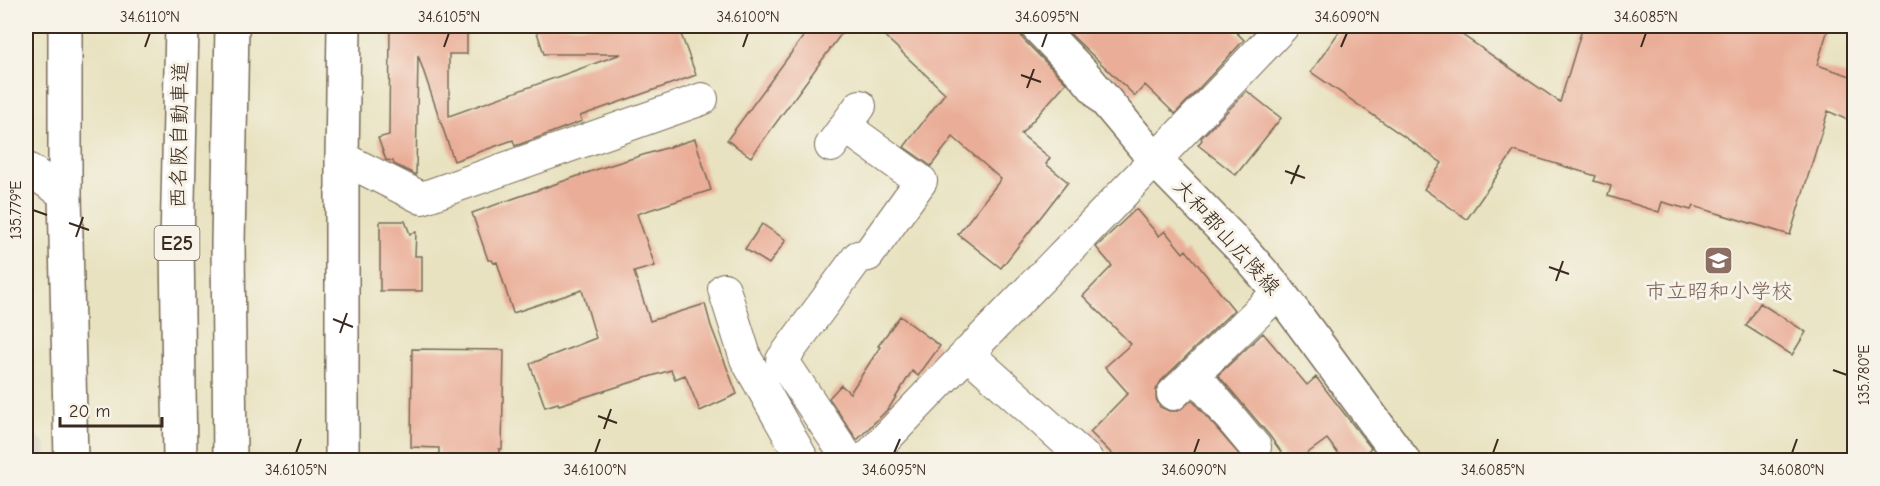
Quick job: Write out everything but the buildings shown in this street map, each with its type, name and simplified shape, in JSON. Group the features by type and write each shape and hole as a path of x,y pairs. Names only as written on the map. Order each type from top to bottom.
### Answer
{"main road":[{"path":"65,26 65,194 71,460"},
{"name":"西名阪自動車道","path":"180,460 177,244 182,26"},
{"name":"E25","path":"230,460 228,243 232,26"},
{"path":"342,460 344,26"},
{"name":"大和郡山広陵線","path":"1037,26 1084,75 1156,161 1242,249 1279,292 1403,460"}],"street":[{"path":"865,460 1156,161 1283,26"},
{"path":"342,158 422,198 702,99"},
{"path":"846,126 921,181 868,255 858,257 782,360 849,460"},
{"path":"26,168 65,194"},
{"path":"724,289 746,359 803,460"},
{"path":"1255,447 1184,384 1279,292"},
{"path":"967,353 1087,460"}],"shaded area":[{"path":"26,431 45,443 45,460 26,460"}],"place":[{"name":"市立昭和小学校","path":"1719,260"}]}
